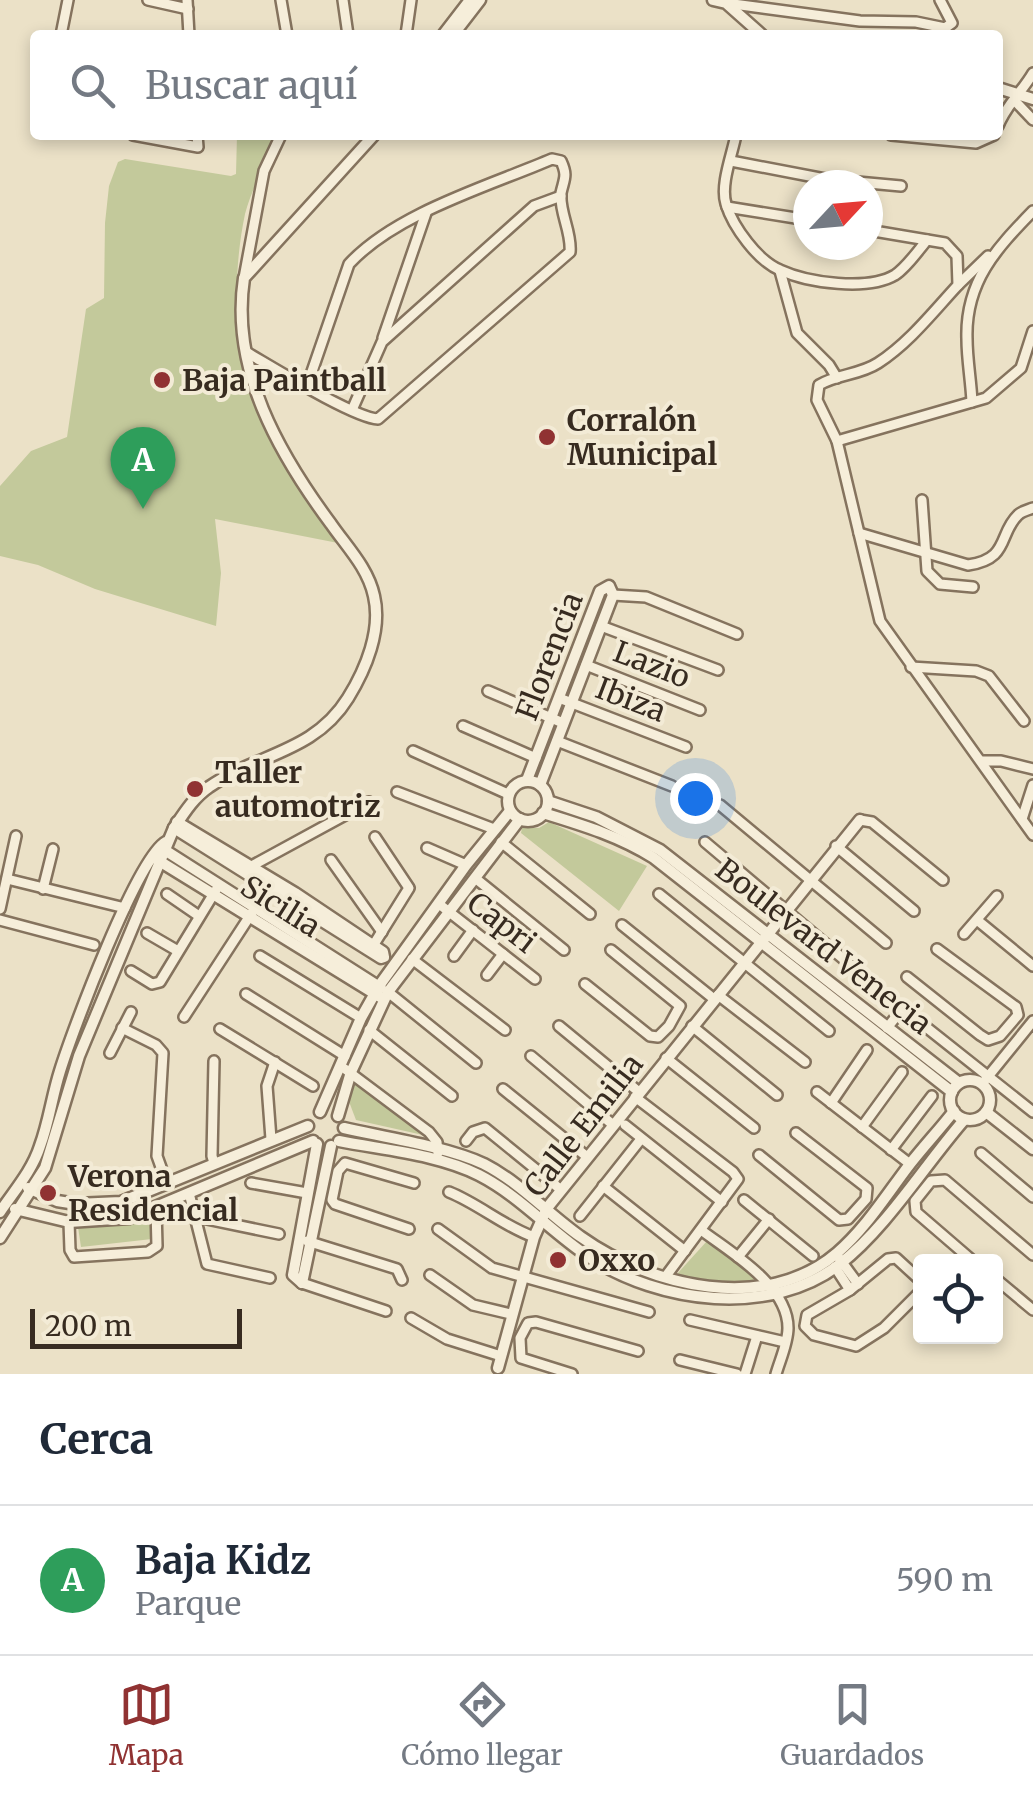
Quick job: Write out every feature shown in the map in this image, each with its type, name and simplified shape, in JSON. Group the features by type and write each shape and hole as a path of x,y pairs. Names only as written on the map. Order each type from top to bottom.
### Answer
{"street":[{"path":"62,30 68,0"},
{"path":"148,0 187,4 189,30"},
{"path":"281,0 287,30"},
{"path":"342,0 347,30"},
{"path":"407,30 411,0"},
{"path":"447,30 470,0"},
{"path":"457,30 480,0"},
{"path":"713,0 860,21 949,26 950,16 940,0"},
{"path":"804,13 807,0"},
{"path":"726,3 754,30"},
{"path":"1003,115 1006,108 1023,97 1033,72"},
{"path":"1023,97 1033,120"},
{"path":"167,140 198,146 197,140"},
{"path":"279,140 264,171 244,278 246,352 259,401 274,436 369,582 376,607 373,638 348,698 319,730 293,748 208,788 176,825 125,908 60,1070 40,1146 2,1208 69,1222 115,1221 156,1209 315,1142 437,1156"},
{"path":"342,168 362,140"},
{"path":"244,278 369,140"},
{"path":"735,140 724,194 727,206 753,248 780,271 847,284 876,283 900,271 927,240"},
{"path":"939,140 976,144 984,140"},
{"path":"246,352 307,386 352,410 378,419 570,252 571,237 560,196 566,180 561,162 552,158 426,212 360,252 349,264 307,386"},
{"path":"731,161 825,179 901,186"},
{"path":"382,342 534,206 560,196"},
{"path":"727,206 793,217"},
{"path":"1032,833 876,612 836,442 819,408 816,392 819,385 878,363 919,328 1033,210"},
{"path":"352,410 382,342 426,212"},
{"path":"883,233 946,243 958,256 958,285"},
{"path":"972,402 966,334 968,308 992,252"},
{"path":"780,271 797,334 837,378"},
{"path":"836,442 986,398 1016,374 1033,331"},
{"path":"922,500 924,553 933,580 973,587"},
{"path":"859,534 968,565 983,563 1002,546 1018,515 1033,508"},
{"name":"Florencia","path":"527,780 600,591 608,586 613,594 540,785"},
{"path":"613,594 646,597 737,634"},
{"path":"601,626 718,670"},
{"name":"Lazio","path":"586,665 700,710"},
{"path":"912,667 982,672 995,681 1024,722"},
{"path":"488,691 564,723"},
{"name":"Ibiza","path":"560,698 686,747"},
{"path":"462,726 536,758"},
{"path":"557,742 672,786"},
{"path":"413,751 508,794"},
{"path":"983,761 1002,760 1033,769"},
{"path":"527,780 540,785 548,801 544,814 532,820 520,819 510,810 508,794 514,785 527,780"},
{"path":"1022,818 1033,785"},
{"path":"397,792 494,829"},
{"name":"Boulevard Venecia","path":"548,801 596,817 660,850 956,1088"},
{"path":"247,868 369,802"},
{"path":"720,805 886,943"},
{"path":"510,810 466,864 412,959 361,1018 346,1065 338,1116 344,1128 462,1167 607,1254 666,1276 721,1288 772,1290"},
{"name":"Boulevard Venecia","path":"544,814 633,844 887,1028 956,1088"},
{"path":"19,1184 57,1201 94,1206 133,1199 308,1126 368,1030 384,994 444,908 475,878 520,819"},
{"path":"860,820 872,822 943,880"},
{"name":"Calle Emilia","path":"498,1368 534,1237 560,1189 618,1125 637,1094 860,820"},
{"path":"176,825 371,948 409,888 374,837"},
{"path":"0,909 16,836"},
{"path":"501,842 590,914"},
{"path":"705,842 860,973"},
{"path":"836,846 914,911"},
{"path":"428,848 466,864"},
{"path":"43,889 54,849"},
{"path":"0,1238 52,1151 79,1056 161,852"},
{"name":"Sicilia","path":"161,852 384,994"},
{"path":"332,860 382,932"},
{"path":"475,878 564,950"},
{"path":"7,879 125,908"},
{"path":"131,971 158,984 216,889"},
{"path":"167,894 199,916"},
{"path":"659,894 828,1031"},
{"path":"964,934 997,896"},
{"name":"Capri","path":"444,908 535,979"},
{"path":"184,1017 252,912"},
{"path":"0,920 94,945"},
{"path":"977,920 1033,966"},
{"path":"622,925 805,1062"},
{"path":"454,956 473,930"},
{"path":"146,933 178,951"},
{"path":"906,977 988,1040 996,1039 1018,1014 1016,1007 936,949"},
{"path":"586,984 650,1036 658,1036 669,1026 680,1010 677,1002 611,950"},
{"path":"487,975 504,954"},
{"path":"260,956 361,1018"},
{"path":"412,959 505,1030"},
{"path":"246,994 346,1065 429,1132 437,1142 437,1156"},
{"path":"384,994 476,1063"},
{"path":"110,1054 131,1012"},
{"path":"887,1028 899,1013 907,1012 985,1080 1033,1112"},
{"path":"985,1080 1033,1021"},
{"path":"558,1026 738,1179 666,1276"},
{"path":"669,1026 683,1037"},
{"path":"692,1026 778,1094"},
{"path":"1008,1027 1020,1037"},
{"path":"122,1028 156,1044 163,1053 158,1156 167,1184"},
{"path":"220,1029 314,1086"},
{"path":"368,1030 452,1096"},
{"path":"830,1103 866,1050"},
{"path":"531,1056 722,1202"},
{"path":"666,1058 754,1128"},
{"path":"214,1061 214,1163"},
{"path":"271,1139 267,1086 275,1062"},
{"path":"862,1127 902,1072"},
{"path":"967,1080 985,1080 990,1095 986,1112 972,1120 959,1116 950,1103 956,1088 967,1080"},
{"path":"503,1089 586,1156"},
{"path":"818,1092 910,1164"},
{"path":"891,1150 932,1096"},
{"path":"320,1112 338,1116"},
{"path":"986,1112 1033,1149"},
{"path":"838,1261 910,1164 959,1116"},
{"path":"544,1214 586,1255 640,1280 724,1299 772,1290 860,1247 917,1186 959,1116"},
{"path":"304,1241 315,1142 308,1126"},
{"path":"344,1128 335,1143 329,1182 332,1200 409,1229"},
{"path":"466,1141 473,1132 486,1128 560,1189"},
{"path":"760,1155 839,1220 848,1220 868,1195 865,1186 796,1133"},
{"path":"580,1216 640,1139"},
{"path":"981,1153 1033,1197"},
{"path":"289,1154 305,1156 312,1169"},
{"path":"386,1312 302,1283 293,1276 329,1182 339,1168 349,1164 414,1182"},
{"path":"917,1186 935,1179 945,1180 1033,1255"},
{"path":"251,1183 307,1192"},
{"path":"603,1186 685,1251"},
{"path":"917,1186 916,1212 965,1254"},
{"path":"449,1192 512,1229 534,1237"},
{"path":"189,1193 207,1264 270,1278"},
{"path":"744,1200 814,1256"},
{"path":"859,1208 870,1216"},
{"path":"69,1222 74,1257 148,1252 154,1250 158,1241 156,1209"},
{"path":"197,1217 279,1234"},
{"path":"738,1258 769,1219"},
{"path":"438,1229 492,1268 649,1312"},
{"path":"701,1230 758,1272 772,1290 788,1325 776,1374"},
{"path":"304,1241 397,1269 402,1280"},
{"path":"913,1274 893,1258 805,1320 808,1330 856,1346 884,1328 913,1299"},
{"path":"838,1261 854,1287"},
{"path":"430,1275 473,1306 511,1314"},
{"path":"1003,1285 1033,1310"},
{"path":"410,1318 456,1343 501,1356"},
{"path":"690,1320 785,1342"},
{"path":"572,1374 524,1360 519,1354 525,1326 536,1322 638,1351"},
{"path":"507,1334 520,1338"},
{"path":"745,1374 757,1336"},
{"path":"680,1360 736,1374"}],"green space":[{"name":"Baja Paintball","path":"237,140 272,140 245,214 238,263 239,340 250,389 266,429 338,543 215,519 221,573 216,626 95,589 38,565 0,556 0,486 31,451 67,437 86,309 104,298 105,223 109,186 118,162 125,159 236,174"},
{"path":"549,822 647,866 619,911 521,833 522,828 539,828"},
{"path":"355,1077 425,1129 423,1135 356,1120 348,1099"},
{"path":"149,1219 152,1239 81,1247 78,1227"},
{"path":"707,1241 755,1276 752,1285 724,1286 677,1274"}],"place":[{"name":"Baja Paintball","path":"162,380"},
{"name":"Corralón Municipal","path":"547,437"},
{"name":"Baja Kidz","path":"143,509"},
{"name":"Taller automotriz","path":"195,789"},
{"name":"Verona Residencial","path":"48,1193"},
{"name":"Oxxo","path":"558,1260"}]}
